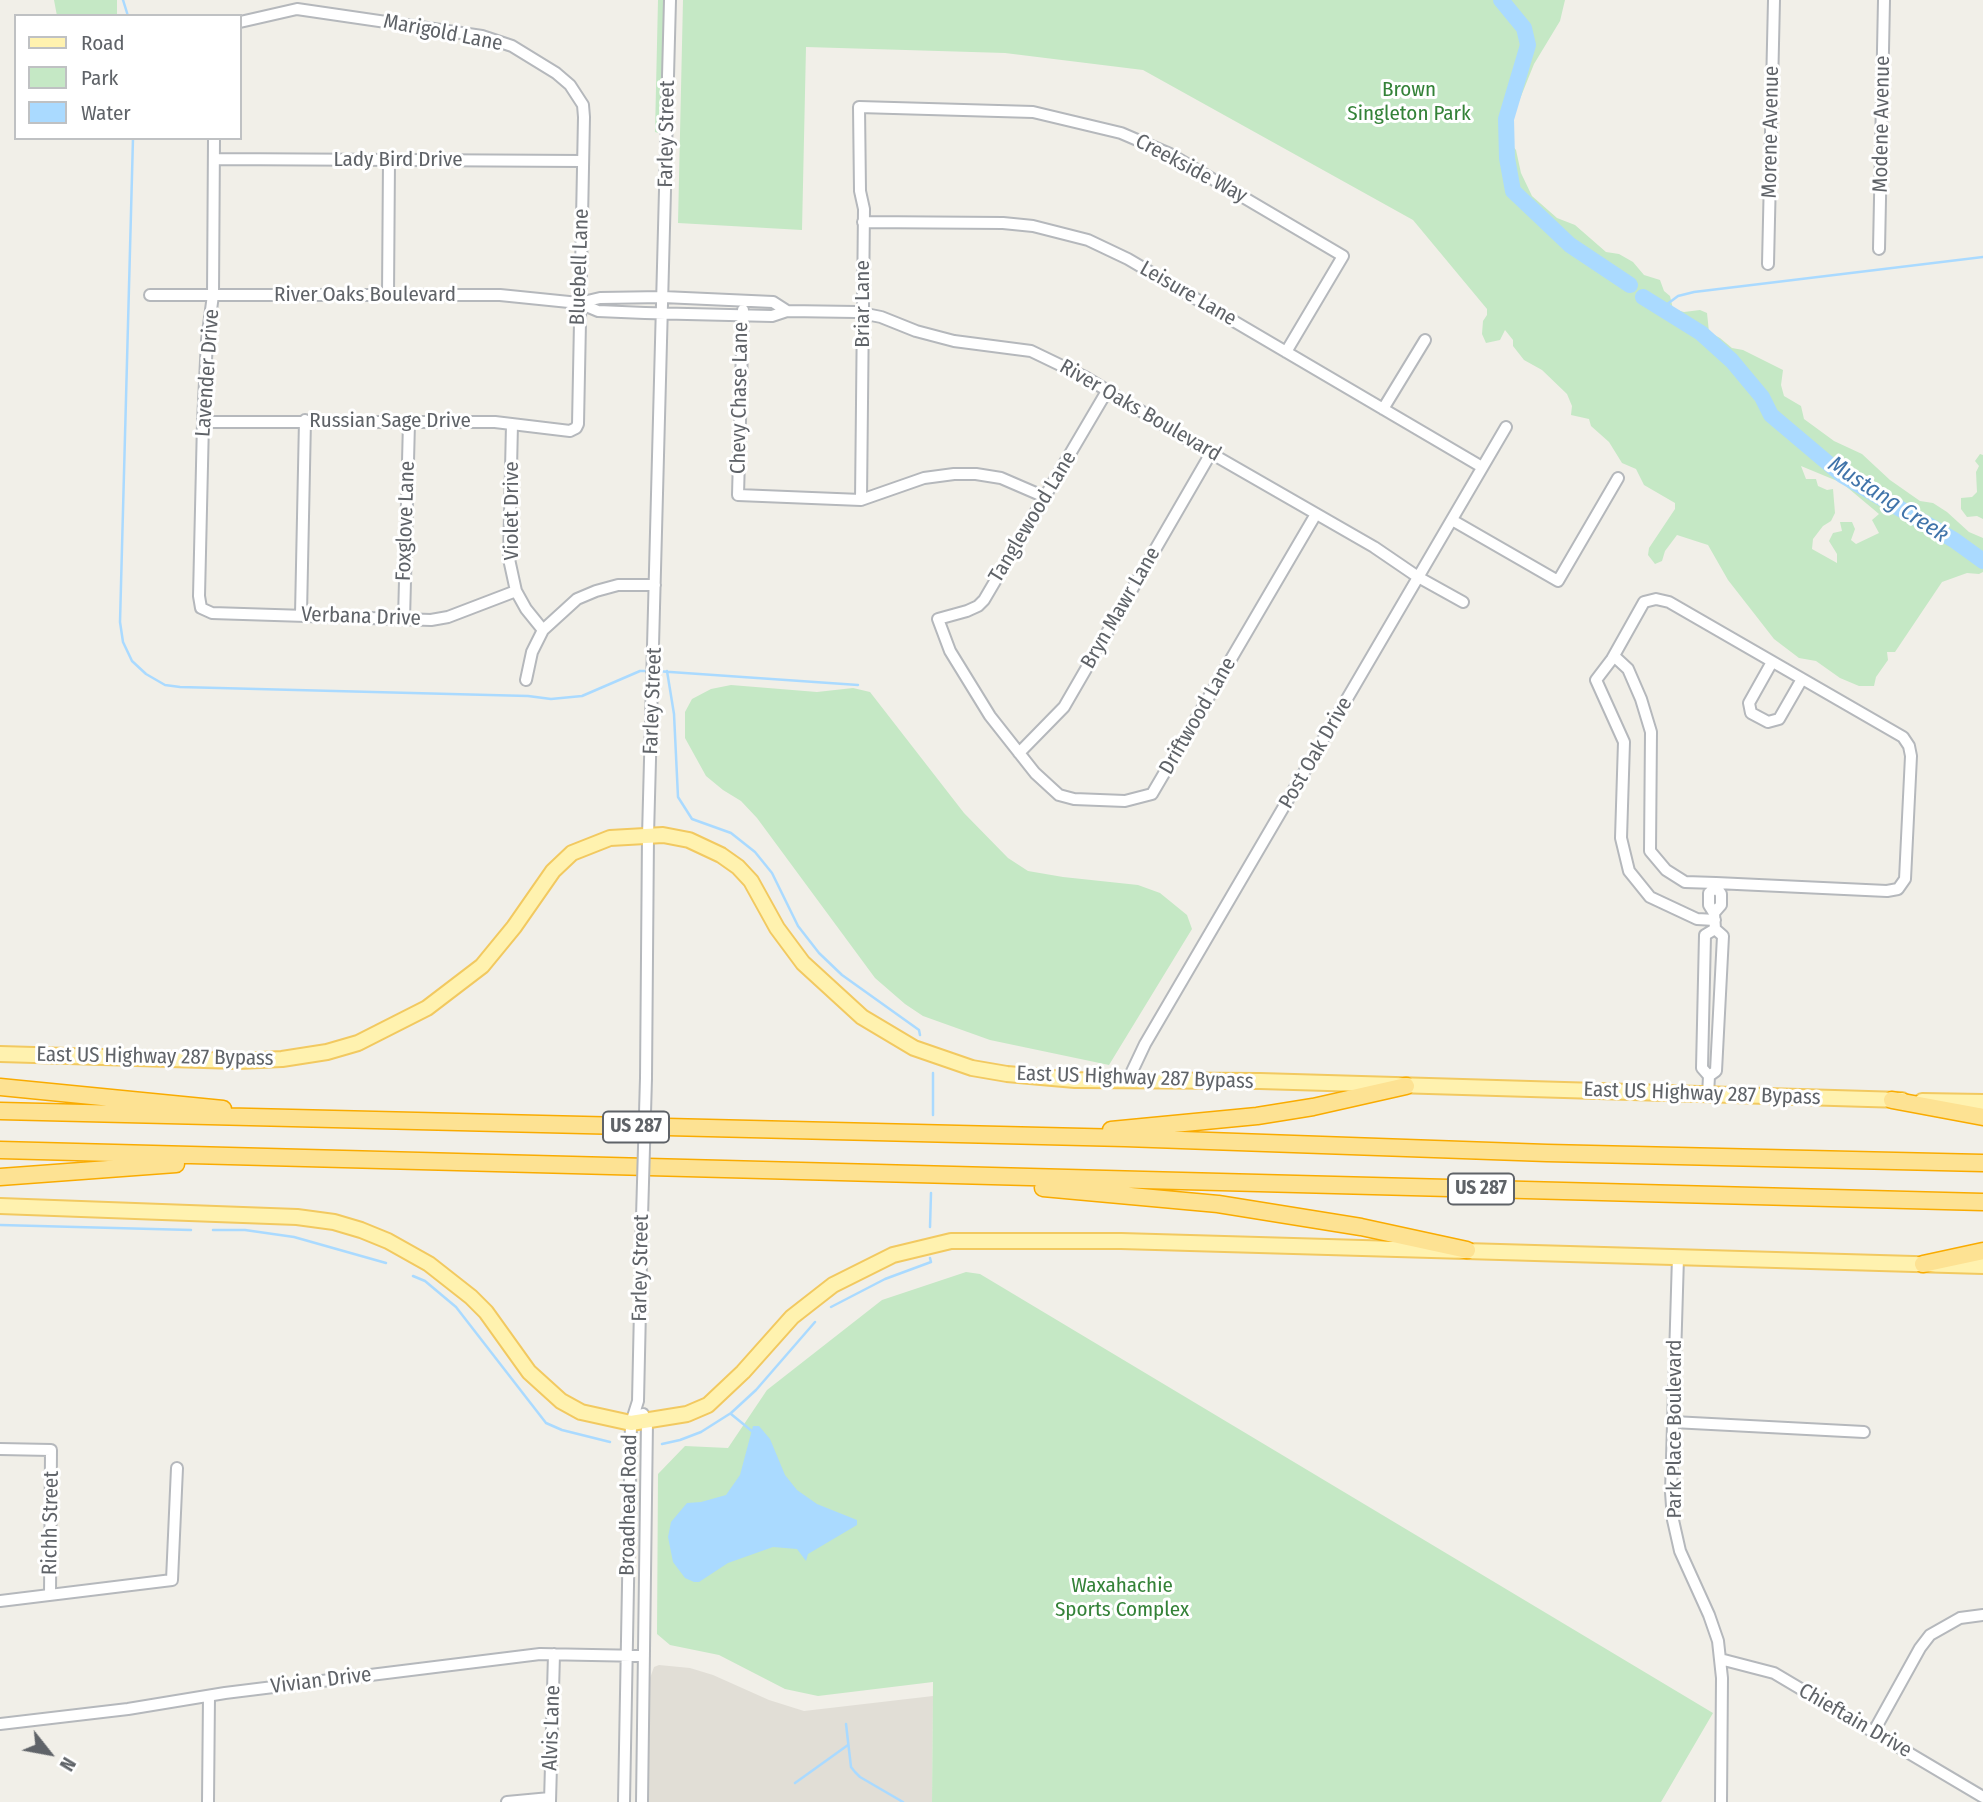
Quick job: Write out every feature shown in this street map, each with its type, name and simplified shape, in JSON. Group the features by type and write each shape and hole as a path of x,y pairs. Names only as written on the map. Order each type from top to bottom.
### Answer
{"highway":[{"path":"1028,1137 1257,1116 1313,1107 1406,1086"},
{"path":"0,1087 205,1105 244,1117"},
{"path":"1892,1100 1983,1117"},
{"name":"US 287","path":"0,1111 1983,1163"},
{"name":"US 287","path":"0,1150 1983,1202"},
{"path":"0,1177 180,1164 329,1166 348,1160"},
{"path":"979,1175 1004,1184 1218,1204 1362,1227 1468,1250"},
{"path":"1923,1264 1983,1251"}],"main road":[{"name":"East US Highway 287 Bypass","path":"0,1054 238,1061 282,1059 327,1052 358,1043 427,1008 482,966 514,927 553,871 572,853 610,838 671,835 721,855 738,867 751,881 777,928 803,963 840,1000 862,1017 914,1048 972,1068 1075,1080 1983,1102"},
{"path":"0,1206 297,1217 334,1222 362,1230 419,1258 471,1297 486,1312 530,1372 561,1401 582,1412 631,1423 687,1414 708,1405 735,1380 792,1317 833,1285 893,1255 951,1241 1121,1241 1983,1266"}],"street":[{"name":"Farley Street","path":"638,1401 646,1078 648,836 670,0"},
{"name":"Morene Avenue","path":"1768,264 1774,0"},
{"name":"Modene Avenue","path":"1879,249 1884,0"},
{"name":"Marigold Lane","path":"242,22 297,9 482,36 512,46 556,72 578,94 583,105"},
{"name":"Bluebell Lane","path":"576,428 583,105"},
{"name":"Briar Lane","path":"859,107 859,169 863,222 861,500"},
{"name":"Creekside Way","path":"859,107 1033,112 1121,133 1170,153 1343,256 1286,352"},
{"name":"Lavender Drive","path":"201,608 199,596 203,422 207,340 214,295 214,140"},
{"name":"Lady Bird Drive","path":"214,159 583,161"},
{"path":"388,295 389,160"},
{"name":"Leisure Lane","path":"863,222 1003,223 1033,226 1088,240 1128,259 1482,467"},
{"name":"River Oaks Boulevard","path":"150,295 500,295 579,303 598,311 742,316 772,316 787,311 863,313 954,341 1031,351 1049,358 1107,391 1374,547 1418,578 1463,602"},
{"name":"River Oaks Boulevard","path":"579,303 600,298 744,300 773,302 787,311"},
{"name":"Chevy Chase Lane","path":"744,300 738,495 861,500"},
{"path":"1384,409 1425,340"},
{"name":"Tanglewood Lane","path":"938,619 967,611 984,600 1107,391"},
{"path":"301,614 305,420"},
{"name":"Russian Sage Drive","path":"203,422 495,422 570,431 576,428"},
{"name":"Foxglove Lane","path":"404,620 409,422"},
{"name":"Violet Drive","path":"512,424 509,559 516,591 543,630"},
{"name":"Post Oak Drive","path":"1128,1080 1145,1044 1506,428"},
{"name":"Bryn Mawr Lane","path":"1019,752 1064,707 1211,453"},
{"path":"861,500 924,478 954,474 1001,478 1045,497"},
{"path":"1452,520 1558,581 1618,478"},
{"name":"Driftwood Lane","path":"938,619 950,651 990,716 1042,781 1066,798 1125,801 1152,793 1316,514"},
{"path":"526,680 532,653 543,630 577,600 618,585 655,585"},
{"name":"Verbana Drive","path":"201,608 212,613 301,614 404,620 449,617 516,591"},
{"path":"1614,656 1628,669 1642,698 1651,732 1650,851 1667,870 1685,882 1887,891 1898,889 1905,879 1909,746 1903,737 1669,602 1656,598 1644,602 1614,656 1596,680 1624,742 1621,838 1629,870 1650,897 1697,919 1715,921"},
{"path":"1772,662 1749,703 1751,713 1769,722 1779,719 1802,679"},
{"path":"1709,1076 1716,1071 1723,936 1709,905 1709,893 1716,885"},
{"path":"1708,1095 1709,1076 1702,1069 1705,934 1715,921"},
{"name":"Park Place Boulevard","path":"1678,1257 1672,1422 1673,1520 1680,1550 1718,1640 1721,1802"},
{"name":"Broadhead Road","path":"624,1802 631,1423 638,1401"},
{"name":"Broadhead Road","path":"638,1401 647,1422 642,1802"},
{"path":"1672,1422 1864,1432"},
{"name":"Richh Street","path":"0,1449 51,1450 50,1595"},
{"path":"0,1601 172,1580 177,1468"},
{"path":"1874,1731 1930,1635 1960,1618 1983,1615"},
{"name":"Vivian Drive","path":"0,1724 490,1660 554,1654 644,1656"},
{"name":"Alvis Lane","path":"550,1800 554,1654"},
{"name":"Chieftain Drive","path":"1720,1659 1774,1673 1983,1797"},
{"path":"208,1802 209,1696"},
{"path":"506,1802 550,1800"}],"shaded area":[{"path":"659,1665 690,1668 713,1675 769,1700 804,1711 933,1696 932,1802 648,1802 650,1678 654,1667"}],"green space":[{"path":"54,0 117,0 117,14 57,14"},
{"path":"658,0 667,0 662,134 655,132"},
{"name":"Brown Singleton Park","path":"683,0 1565,0 1560,21 1534,64 1499,151 1510,197 1514,200 1515,198 1509,182 1504,146 1511,144 1516,150 1521,173 1532,196 1557,218 1575,225 1606,252 1619,254 1633,262 1644,275 1660,280 1664,291 1670,296 1673,309 1684,312 1700,310 1707,313 1709,332 1732,348 1743,350 1783,370 1781,385 1784,396 1801,406 1804,419 1834,441 1862,454 1890,480 1920,501 1933,503 1969,532 1983,538 1983,572 1967,573 1942,582 1895,652 1887,652 1888,660 1876,677 1874,686 1859,686 1840,678 1816,661 1799,658 1774,639 1728,580 1708,545 1677,535 1665,551 1662,561 1655,564 1648,555 1649,548 1675,509 1675,503 1644,485 1636,469 1622,463 1609,442 1591,426 1589,419 1571,415 1572,406 1567,394 1542,370 1524,360 1505,330 1500,340 1486,343 1482,334 1487,309 1413,220 1143,70 1005,53 806,47 802,230 678,223","holes":["1801,466 1842,483 1879,514 1872,520 1879,533 1856,544 1851,540 1855,529 1852,522 1840,522 1842,531 1833,533 1829,541 1837,554 1837,563 1812,549 1813,539 1823,526 1831,521 1835,513 1833,489 1827,490 1818,486 1816,479 1806,479"]},
{"path":"1980,454 1983,455 1983,519 1977,516 1967,517 1961,509 1961,498 1972,497 1977,492 1976,472 1979,466 1975,461"},
{"path":"731,685 817,692 853,688 870,692 964,813 1008,858 1028,871 1138,885 1160,893 1187,915 1192,929 1109,1065 990,1040 923,1016 875,978 757,818 741,801 706,776 685,738 685,712 692,699 711,689"},
{"name":"Waxahachie Sports Complex","path":"966,1272 980,1274 1713,1713 1661,1802 932,1802 933,1682 818,1696 785,1689 719,1655 670,1645 657,1634 658,1474 685,1446 728,1448 767,1390 882,1300"}],"water":[{"path":"753,1426 759,1426 770,1439 785,1475 797,1490 817,1504 857,1520 857,1525 808,1554 806,1561 797,1549 773,1547 728,1563 699,1582 694,1582 685,1578 673,1562 668,1537 671,1522 687,1503 726,1495 740,1475"}],"waterway":[{"path":"123,0 127,14"},
{"name":"Mustang Creek","path":"1501,0 1524,28 1528,45 1506,119 1507,158 1513,191 1570,245 1630,285"},
{"path":"133,140 120,622 123,642 132,661 146,674 165,685 180,687 528,696 551,699 582,696 640,671 649,671"},
{"path":"1662,308 1678,296 1694,292 1983,257"},
{"name":"Mustang Creek","path":"1643,297 1701,333 1732,361 1762,397 1771,415 1842,475 1954,540 1983,561"},
{"path":"656,671 858,685"},
{"path":"667,671 674,714 678,797 692,819 731,833 755,852 772,873 798,926 819,953 842,975 919,1030 920,1035"},
{"path":"933,1073 933,1115"},
{"path":"930,1227 931,1193"},
{"path":"0,1225 191,1230"},
{"path":"213,1230 245,1230 294,1237 386,1263"},
{"path":"831,1307 885,1279 931,1262 930,1258"},
{"path":"413,1276 425,1281 456,1307 546,1423 562,1430 610,1442"},
{"path":"662,1444 701,1432 731,1413 756,1390 815,1322"},
{"path":"731,1414 753,1432"},
{"path":"846,1724 851,1767 860,1777 903,1802"},
{"path":"795,1783 848,1745"}]}
